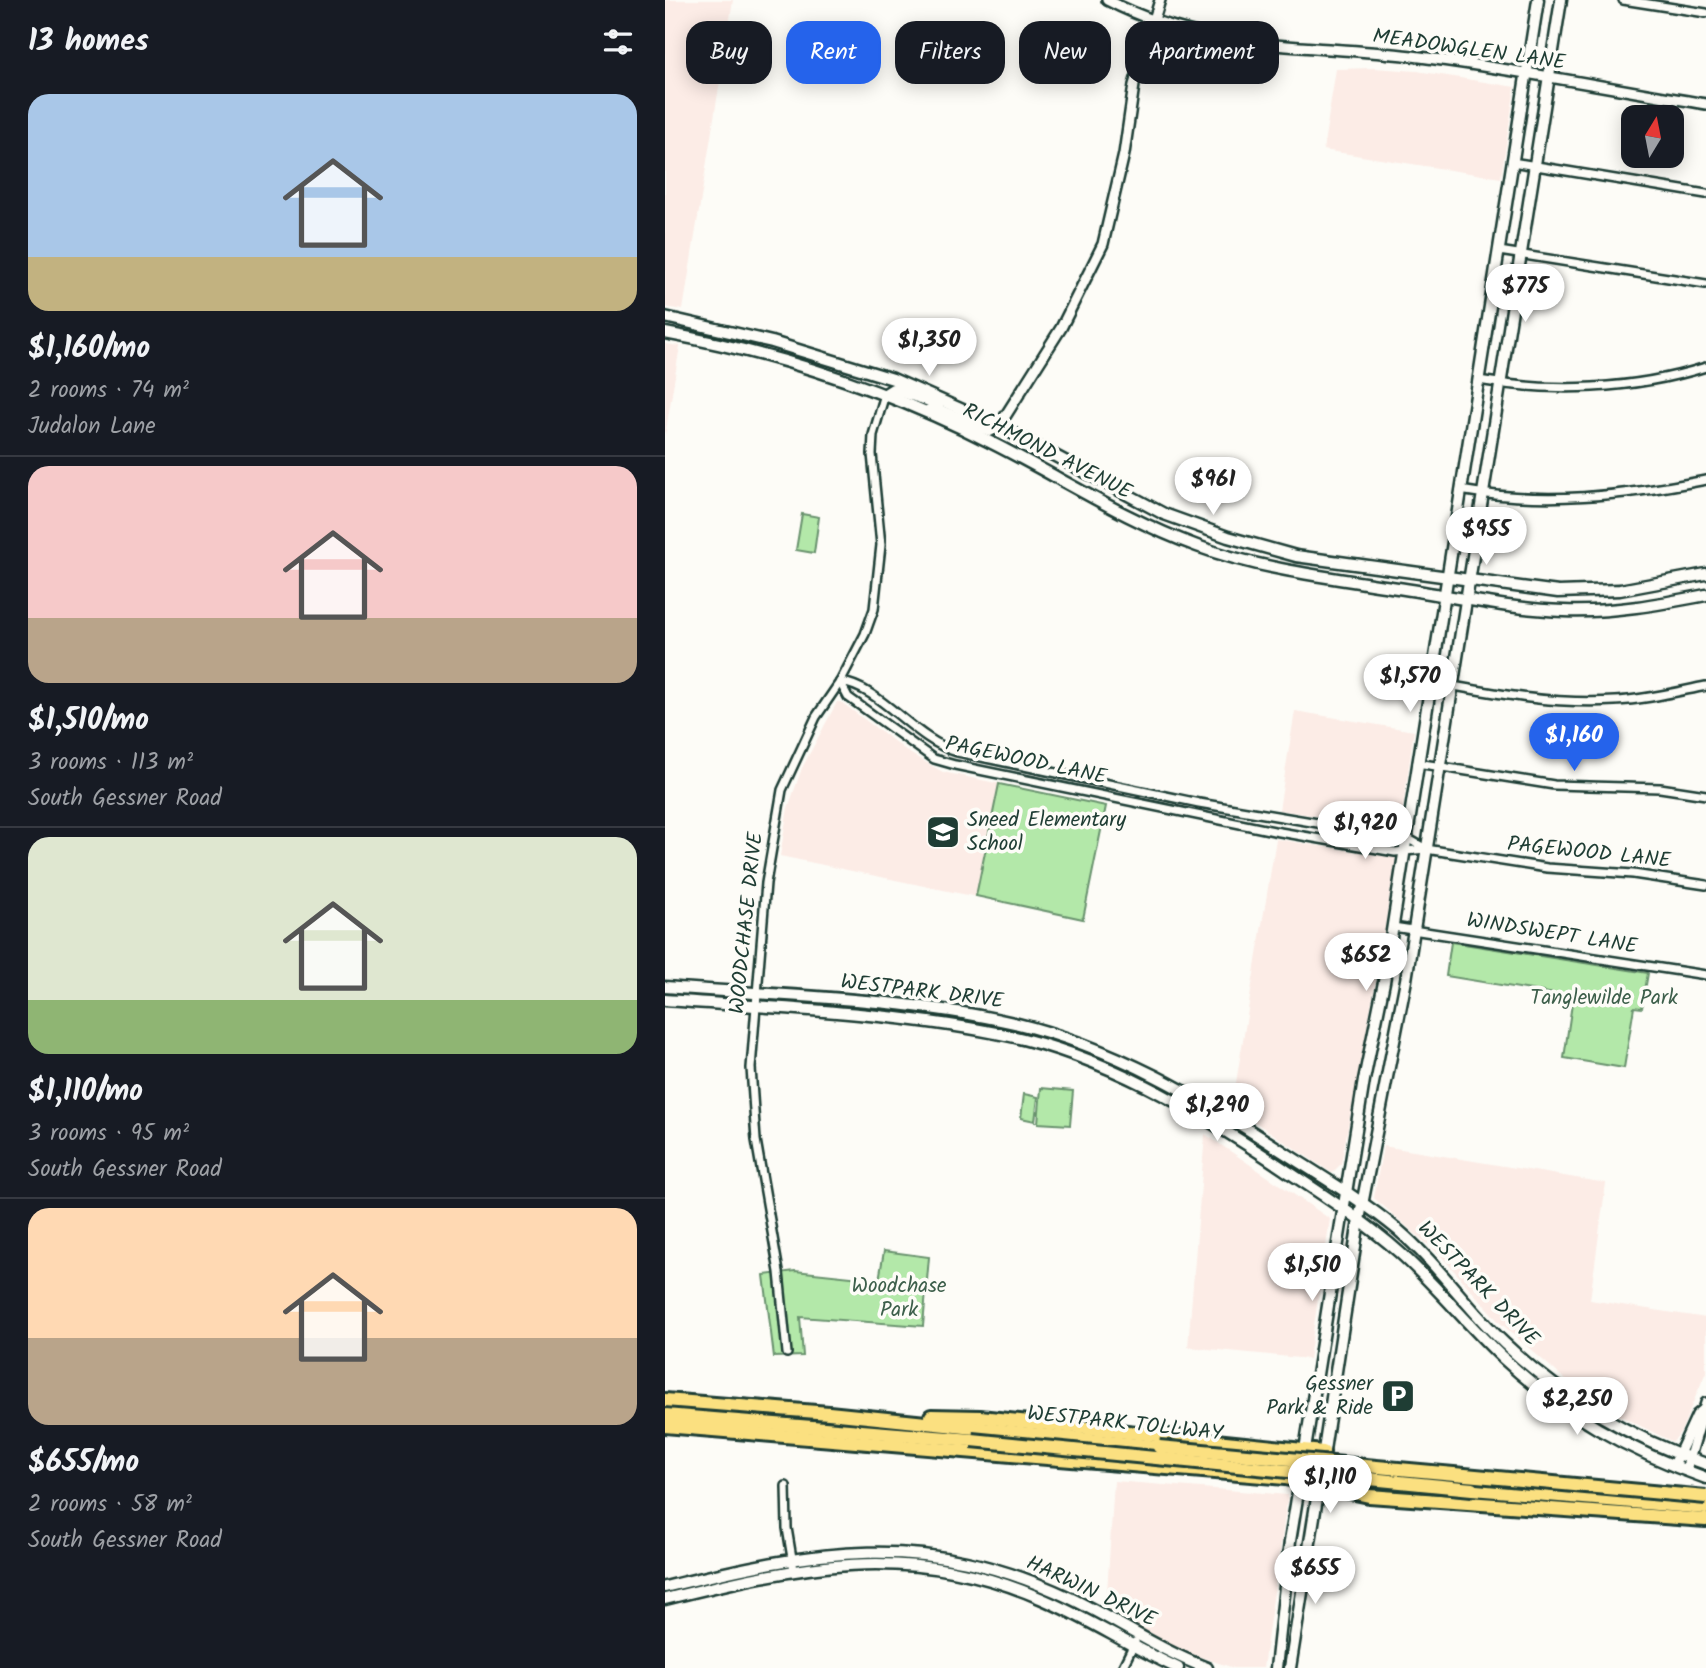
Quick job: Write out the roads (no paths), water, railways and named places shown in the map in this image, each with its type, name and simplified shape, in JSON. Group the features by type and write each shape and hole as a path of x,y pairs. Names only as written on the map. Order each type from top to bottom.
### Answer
{"highway":[{"name":"WESTPARK TOLLWAY","path":"665,1400 829,1413 1159,1447 1706,1497"},
{"path":"829,1413 980,1417 1323,1452"},
{"name":"WESTPARK TOLLWAY","path":"665,1415 972,1440 1472,1489 1706,1508"},
{"path":"665,1426 1300,1482 1369,1496 1706,1520"}],"main road":[{"path":"1276,1668 1290,1541 1342,1208 1393,927 1538,0"},
{"path":"1290,1668 1359,1220 1414,930 1464,598 1521,254 1546,79 1561,0"},
{"name":"RICHMOND AVENUE","path":"665,317 772,342 883,376 999,426 1099,481 1198,528 1284,552 1335,562 1570,593 1646,585 1706,574"},
{"name":"RICHMOND AVENUE","path":"665,333 768,355 885,394 925,411 1093,497 1198,546 1249,562 1327,577 1564,611 1608,611 1706,595"},
{"path":"768,355 772,342"},
{"path":"885,394 893,388 926,401 948,404"},
{"path":"925,411 936,409 990,431 999,426"},
{"path":"1093,497 1099,481"},
{"path":"1327,577 1335,562"},
{"path":"1646,585 1649,605"},
{"name":"WESTPARK DRIVE","path":"665,987 965,1013 1055,1034 1157,1074 1216,1107 1364,1204 1429,1258 1512,1350 1566,1393 1597,1413 1678,1455 1706,1464"},
{"name":"WESTPARK DRIVE","path":"665,1000 754,1006 995,1033 1054,1048 1151,1088 1242,1141 1359,1220 1408,1261 1503,1358 1587,1425 1619,1443 1706,1478"},
{"path":"1372,1041 1391,1046"},
{"path":"1151,1088 1157,1074"},
{"path":"1242,1141 1249,1129"},
{"path":"1322,1342 1341,1344"},
{"path":"1503,1358 1512,1350"},
{"path":"1587,1425 1597,1413"},
{"name":"HARWIN DRIVE","path":"665,1599 694,1586 791,1558 849,1551 978,1564 1070,1598 1207,1668"},
{"name":"HARWIN DRIVE","path":"665,1587 694,1586 833,1564 910,1559 1040,1597 1178,1668"},
{"path":"1019,1590 1023,1579"}],"street":[{"name":"MEADOWGLEN LANE","path":"1107,0 1153,21"},
{"path":"1153,21 1160,0"},
{"path":"1623,0 1706,13"},
{"name":"MEADOWGLEN LANE","path":"1279,47 1411,56 1706,104"},
{"path":"999,426 1061,328 1095,264 1106,236 1124,155 1135,84"},
{"path":"1512,162 1706,194"},
{"path":"1499,251 1706,284"},
{"path":"1478,380 1500,384 1586,387 1658,378 1706,367"},
{"name":"WOODCHASE DRIVE","path":"787,1353 779,1272 754,1124 751,1068 755,994 768,867 782,790 816,717 840,682 865,634 879,581 881,545 872,454 873,435 885,394"},
{"path":"1460,490 1483,494 1580,499 1640,493 1706,480"},
{"name":"PAGEWOOD LANE","path":"840,682 857,685 913,730 943,748 957,752 1199,803 1407,838 1426,849"},
{"name":"PAGEWOOD LANE","path":"840,682 848,697 934,759 1225,821 1405,853 1426,849 1547,868 1624,873 1706,885"},
{"path":"1431,682 1566,702 1639,699 1706,686"},
{"path":"1417,763 1554,785 1660,788 1706,795"},
{"name":"WINDSWEPT LANE","path":"1393,927 1706,975"},
{"path":"1674,1465 1697,1415 1705,1406"},
{"path":"1686,1470 1705,1406"},
{"path":"786,1486 794,1570"},
{"path":"1122,1668 1138,1635"}],"place":[{"name":"Sneed Elementary School","path":"943,832"},
{"name":"Gessner Park & Ride","path":"1398,1396"}],"park label":[{"name":"Tanglewilde Park","path":"1604,998"},
{"name":"Woodchase Park","path":"899,1298"}]}
